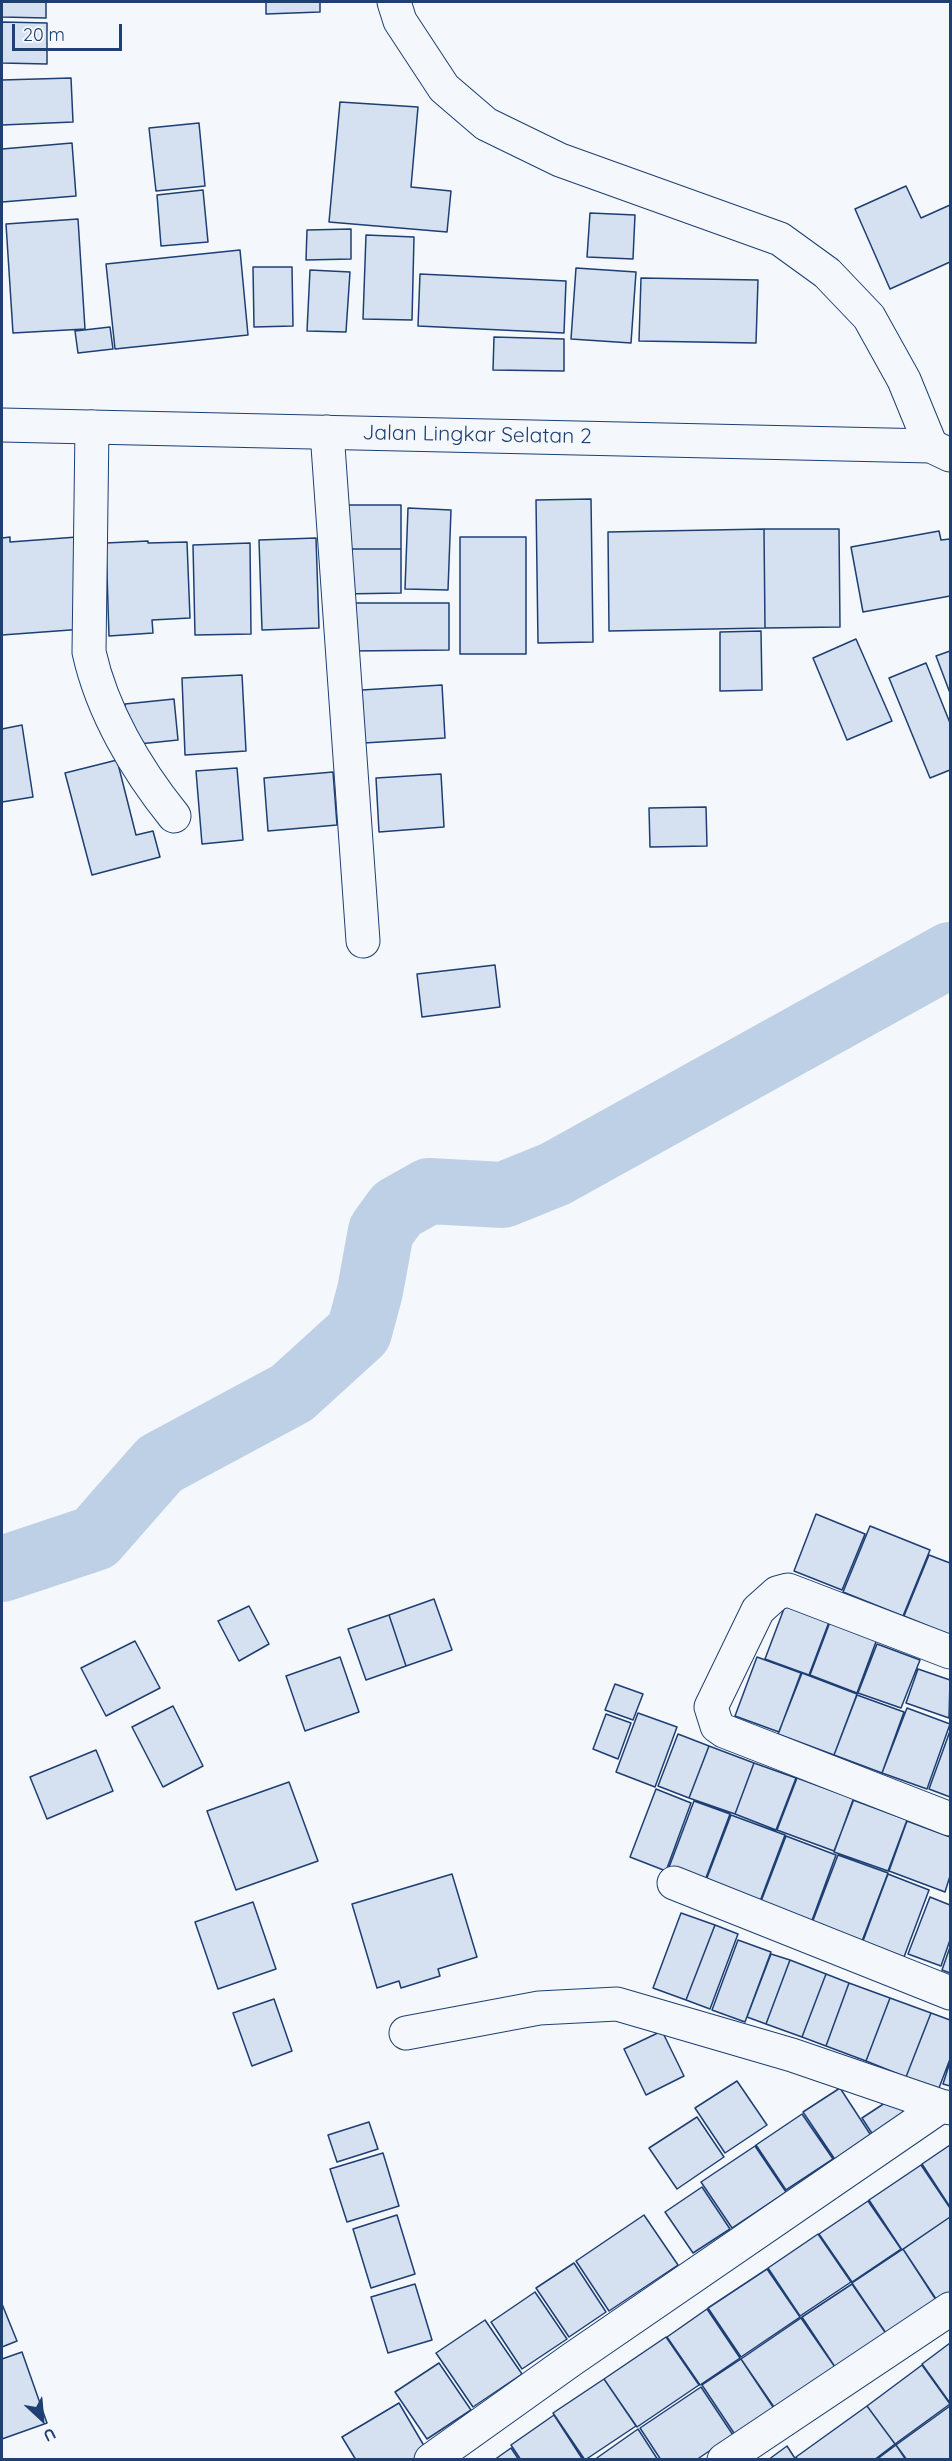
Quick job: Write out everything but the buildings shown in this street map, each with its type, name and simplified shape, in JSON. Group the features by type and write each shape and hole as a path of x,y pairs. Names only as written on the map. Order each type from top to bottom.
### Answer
{"main road":[{"path":"394,2 400,21 444,88 486,124 560,159 780,239 827,273 869,317 940,451"},
{"name":"Jalan Lingkar Selatan 2","path":"2,425 327,432 940,451"},
{"path":"92,427 89,652 100,693 127,746 154,791 174,816"},
{"path":"327,432 363,941"},
{"path":"951,1652 788,1590 777,1593 758,1610 711,1707 717,1726 724,1731 951,1819"},
{"path":"674,1883 951,1993"},
{"path":"405,2033 539,2008 617,2004 792,2055 946,2107"},
{"path":"431,2460 581,2354 946,2107"},
{"path":"724,2460 951,2309"}],"waterway":[{"path":"2,1569 95,1538 160,1464 292,1393 359,1332 370,1291 381,1231 397,1209 429,1191 503,1195 555,1174 950,955"}]}
